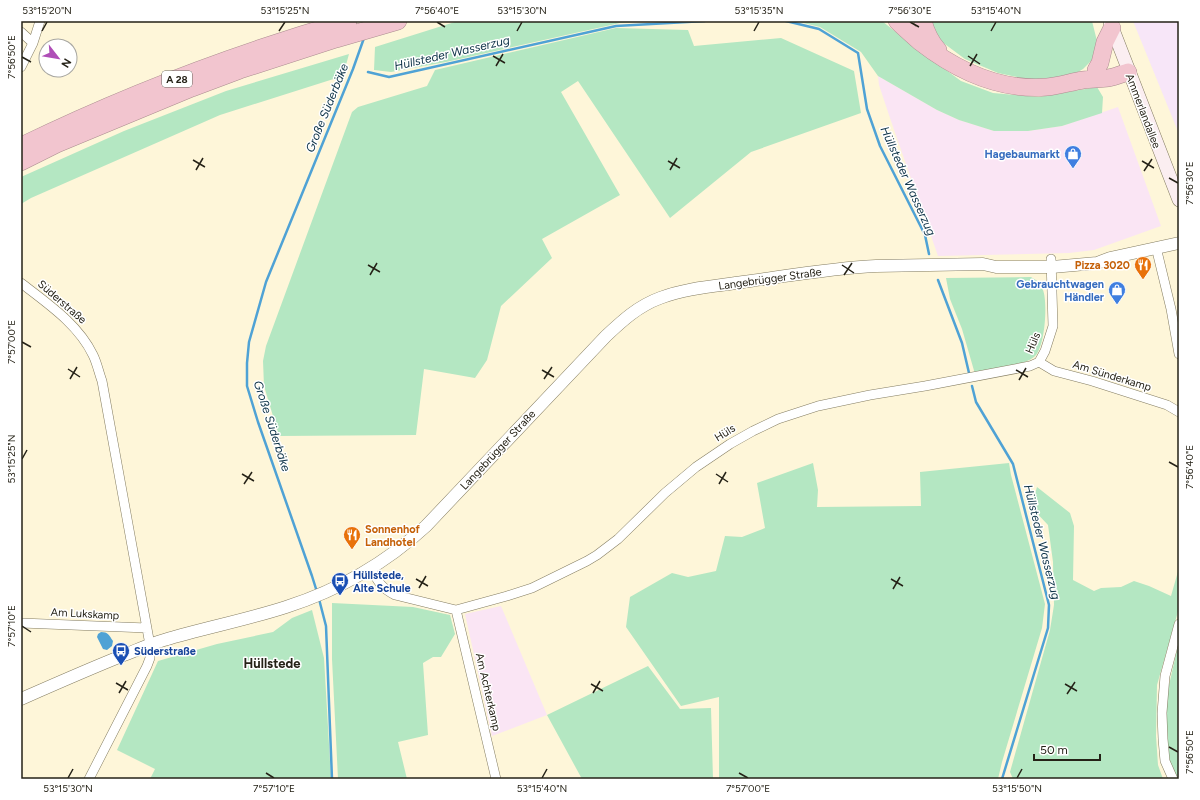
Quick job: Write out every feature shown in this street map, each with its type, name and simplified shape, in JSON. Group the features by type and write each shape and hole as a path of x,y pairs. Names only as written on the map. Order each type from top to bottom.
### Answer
{"highway":[{"name":"A 28","path":"21,146 138,94 237,56 341,28 398,21"},
{"path":"897,21 920,42 959,68 996,82 1027,87 1046,87 1064,84 1090,75 1126,67"},
{"path":"923,21 925,30 930,39 945,59"},
{"path":"1090,75 1100,63 1111,25"},
{"name":"A 28","path":"21,162 57,144 341,28"}],"main road":[{"name":"Ammerlandallee","path":"1111,25 1126,67 1179,200"}],"street":[{"path":"21,67 26,59 40,21"},
{"path":"21,32 33,42"},
{"name":"Langebrügger Straße","path":"21,699 110,660 163,640 307,600 371,569 405,545 426,526 606,336 624,319 641,307 659,298 675,293 792,275 875,266 983,264 997,261 1051,263 1097,257 1110,258 1179,243"},
{"path":"1156,247 1179,354"},
{"name":"Hüls","path":"371,569 380,584 386,590 395,595 456,610 507,596 532,588 597,555 618,539 665,493 696,467 730,444 778,419 818,406 870,394 925,386 1030,366 1039,362 1045,351 1052,326 1051,263"},
{"name":"Süderstraße","path":"21,283 57,311 74,327 93,355 102,381 150,645 150,658 147,666 89,779"},
{"name":"Am Sünderkamp","path":"1039,362 1054,371 1092,381 1167,405 1179,412"},
{"name":"Am Achterkamp","path":"456,610 496,779"},
{"name":"Am Lukskamp","path":"21,623 147,628"},
{"path":"1173,779 1165,761 1162,713 1165,676 1179,624"}],"shaded area":[{"path":"1133,21 1179,21 1179,134 1166,102"},
{"path":"878,76 937,110 959,120 994,131 1028,131 1062,126 1118,107 1161,226 1094,250 1069,253 938,256 879,85"},
{"path":"501,606 547,715 492,736 465,614"}],"green space":[{"path":"458,21 653,21 620,23 446,62 391,72 374,70 375,47"},
{"path":"795,21 882,21 961,81 993,93 1039,97 1097,87 1103,97 1102,113 1062,126 1028,131 994,131 959,120 937,110 878,76 861,52 820,27"},
{"path":"930,21 1092,21 1098,45 1092,60 1083,69 1068,78 1035,81 998,73 965,59 938,39"},
{"path":"616,28 688,30 694,46 781,38 854,71 861,113 751,152 670,218 578,81 561,92 620,195 542,239 552,258 501,306 487,360 475,378 424,369 416,435 279,436 264,386 263,361 266,346 352,112 358,107 427,86 435,70"},
{"path":"349,54 343,76 220,115 31,198 21,204 21,177 124,131 226,91"},
{"path":"1031,277 1041,285 1045,305 1043,336 1038,352 1034,357 1022,363 1006,368 975,374 962,329 950,299 946,278"},
{"path":"813,463 818,490 817,507 921,506 920,472 1009,463 1045,604 1042,628 998,779 719,779 719,697 681,706 626,627 630,597 672,573 688,577 716,571 725,536 742,537 765,528 757,483"},
{"path":"1037,487 1070,513 1074,526 1073,580 1094,591 1101,588 1121,587 1134,581 1171,596 1179,568 1179,608 1157,685 1156,736 1158,765 1163,779 1013,779 1010,772 1050,630 1054,605 1053,562 1048,525 1031,507"},
{"path":"332,603 413,607 450,615 455,634 441,657 433,657 423,663 428,735 398,742 407,779 338,779 332,659"},
{"path":"312,610 324,658 331,779 150,779 155,769 117,750 158,661 217,644 273,632 292,618"},
{"path":"1179,641 1179,779 1177,779 1169,760 1167,736 1167,694"},
{"path":"648,666 680,709 711,708 713,779 582,779 547,715"}],"water":[{"path":"101,632 107,633 113,641 112,646 107,650 103,649 97,637"}],"waterway":[{"name":"Hüllsteder Wasserzug","path":"368,72 389,77 616,26 705,21"},
{"name":"Hüllsteder Wasserzug","path":"786,21 819,29 858,53 867,109 880,146 925,235 929,254"},
{"name":"Große Süderbäke","path":"317,592 258,422 247,386 247,363 249,342 266,282 353,69 364,38"},
{"name":"Hüllsteder Wasserzug","path":"938,280 962,343 969,373"},
{"name":"Hüllsteder Wasserzug","path":"972,386 976,402 1013,464 1049,605 1048,628 1002,779"},
{"name":"Große Süderbäke","path":"319,599 326,626 332,779"}],"place":[{"name":"Hagebaumarkt","path":"1073,169"},
{"name":"Pizza 3020","path":"1143,280"},
{"name":"Gebrauchtwagen Händler","path":"1117,305"},
{"name":"Sonnenhof Landhotel","path":"352,550"},
{"name":"Hüllstede, Alte Schule","path":"340,596"},
{"name":"Süderstraße","path":"121,666"}],"district":[{"name":"Hüllstede","path":"272,663"}]}
